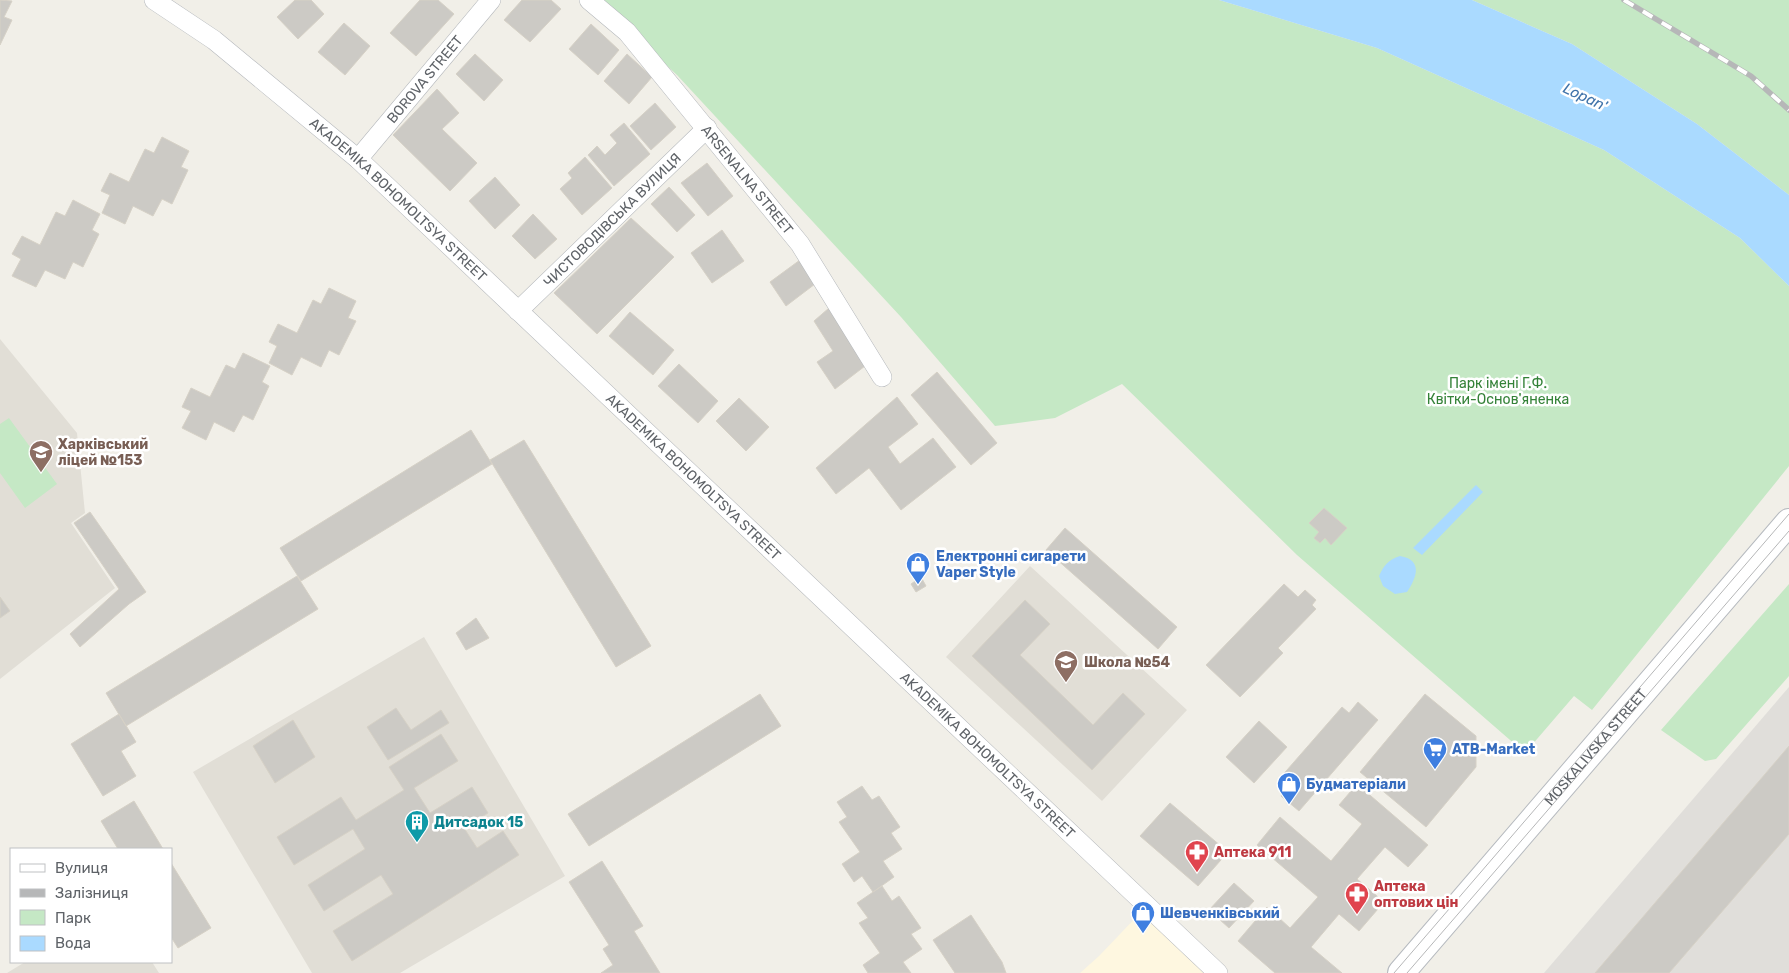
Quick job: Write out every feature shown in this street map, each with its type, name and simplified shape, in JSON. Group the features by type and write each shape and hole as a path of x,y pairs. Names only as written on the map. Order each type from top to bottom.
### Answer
{"street":[{"name":"AKADEMIKA BOHOMOLTSYA STREET","path":"154,0 214,40 358,159 1218,973"},
{"name":"BOROVA STREET","path":"358,159 491,0"},
{"name":"ARSENALNA STREET","path":"589,0 627,32 800,244 882,377"},
{"name":"ЧИСТОВОДІВСЬКА ВУЛИЦЯ","path":"518,311 706,128"},
{"name":"MOSKALIVSKA STREET","path":"1401,973 1789,522"}],"shaded area":[{"name":"Харківський ліцей №153","path":"0,339 77,433 85,513 71,523 115,588 0,679"},
{"name":"Школа №54","path":"1030,566 1187,710 1102,801 946,657"},
{"path":"424,637 565,876 400,973 312,973 193,772"},
{"path":"1789,687 1789,973 1544,973"},
{"name":"Шевченківський","path":"1141,912 1208,973 1080,973"},
{"path":"23,963 153,963 159,973 7,973"}],"green space":[{"name":"Парк імені Г.Ф. Квітки-Основ'яненка","path":"596,0 1219,0 1377,48 1604,150 1740,238 1789,286 1789,466 1592,710 1574,696 1525,753 1297,555 1122,384 1055,418 995,426 901,317 677,75"},
{"path":"1472,0 1789,0 1789,195 1697,124 1572,44"},
{"path":"9,418 57,484 25,508 0,473 0,424"},
{"path":"1789,584 1789,676 1716,759 1705,761 1661,730"}],"water":[{"name":"Lopan'","path":"1219,0 1472,0 1572,44 1697,124 1789,195 1789,286 1740,238 1604,150 1377,48"},
{"path":"1476,485 1483,492 1422,555 1413,548"},
{"path":"1400,556 1412,561 1416,570 1407,592 1395,594 1383,586 1379,576 1387,563"}],"building":[{"path":"0,0 12,1 4,17 12,20 0,45"},
{"path":"295,0 311,0 324,14 298,39 277,17"},
{"path":"420,0 438,0 454,14 416,56 390,33"},
{"path":"522,0 551,0 561,9 530,42 504,20"},
{"path":"344,23 370,46 345,75 318,52"},
{"path":"591,24 619,50 598,75 569,49"},
{"path":"475,54 503,80 484,101 456,74"},
{"path":"627,54 652,77 629,104 604,81"},
{"path":"437,89 459,113 442,129 477,163 450,191 393,135"},
{"path":"655,103 676,127 651,150 630,126"},
{"path":"624,123 650,154 614,186 588,155 597,146 605,155 617,143 610,135"},
{"path":"162,137 189,151 181,167 188,170 172,204 162,199 153,216 133,206 125,224 102,213 110,195 101,191 110,173 129,182 145,149 154,153"},
{"path":"585,157 612,188 582,215 560,189 572,178 568,173"},
{"path":"707,163 733,196 708,216 681,183"},
{"path":"495,177 520,205 495,229 469,201"},
{"path":"669,187 695,215 677,232 651,204"},
{"path":"73,200 100,214 92,230 99,234 83,267 73,262 65,279 45,270 36,287 12,276 21,259 12,254 22,236 40,245 56,212 65,216"},
{"path":"533,214 557,239 535,259 512,236"},
{"path":"631,218 674,257 597,334 554,293"},
{"path":"722,230 744,261 712,283 691,253"},
{"path":"800,260 815,284 786,306 770,282"},
{"path":"329,288 356,301 348,318 356,321 339,355 329,350 321,367 301,357 292,375 269,363 277,346 269,342 278,324 297,333 313,300 321,304"},
{"path":"829,308 865,366 835,389 817,362 833,351 814,321"},
{"path":"630,312 674,350 653,375 609,336"},
{"path":"243,353 270,366 262,382 269,386 253,420 243,415 234,432 214,422 206,440 182,428 191,411 182,407 191,388 210,397 226,365 235,369"},
{"path":"679,364 718,401 698,423 658,386"},
{"path":"937,372 997,443 971,465 911,395"},
{"path":"897,397 918,424 888,447 900,464 933,438 956,467 901,510 869,468 836,494 816,468"},
{"path":"739,398 769,427 746,451 716,421"},
{"path":"471,430 492,464 301,581 280,548"},
{"path":"524,440 651,646 616,667 490,460"},
{"path":"1324,508 1347,528 1331,545 1325,538 1320,543 1314,538 1319,532 1309,523"},
{"path":"90,512 146,592 129,604 80,647 70,634 119,589 74,523"},
{"path":"1065,528 1177,627 1158,649 1046,550"},
{"path":"297,576 318,609 126,726 106,693"},
{"name":"Електронні сигарети Vaper Style","path":"921,577 926,586 916,592 911,584"},
{"path":"1284,584 1298,597 1305,590 1316,600 1312,605 1316,609 1278,648 1283,653 1240,697 1206,665"},
{"path":"0,597 10,611 0,618"},
{"path":"1025,600 1050,624 1020,655 1093,725 1123,693 1145,714 1092,770 972,656"},
{"path":"476,618 489,638 466,650 456,633"},
{"path":"760,694 781,726 589,846 568,814"},
{"path":"1425,694 1476,736 1476,767 1426,827 1360,772"},
{"path":"1358,702 1378,720 1299,811 1281,796 1289,786 1280,778 1342,707 1349,713"},
{"path":"396,708 411,730 441,710 449,723 388,760 367,727"},
{"path":"119,714 136,742 121,751 136,776 103,796 71,744"},
{"path":"293,720 315,757 275,783 253,746"},
{"path":"1259,721 1287,747 1254,783 1226,757"},
{"name":"Дитсадок 15","path":"441,734 458,761 414,788 430,813 472,787 488,813 464,828 477,848 503,831 519,855 352,961 333,931 393,894 381,875 324,911 308,885 365,849 353,829 294,865 277,837 341,797 356,820 404,790 389,767"},
{"path":"1789,746 1789,834 1669,973 1595,973"},
{"path":"1357,784 1428,845 1408,867 1385,847 1357,879 1384,902 1359,931 1339,914 1311,947 1342,973 1275,973 1238,941 1267,907 1290,928 1318,897 1257,845 1280,817 1331,861 1362,824 1339,805"},
{"path":"862,786 872,800 879,796 900,827 891,833 902,849 883,861 894,877 873,892 862,876 854,882 842,864 860,852 839,822 847,817 837,802"},
{"path":"134,801 162,848 117,848 101,821"},
{"path":"1170,803 1228,852 1198,886 1140,836"},
{"path":"602,861 643,926 634,931 660,973 601,973 613,965 603,949 609,945 569,882"},
{"path":"172,865 211,928 178,948 172,939"},
{"path":"1234,883 1254,901 1229,928 1209,910"},
{"path":"882,886 892,901 899,896 921,928 911,934 922,949 903,962 911,973 868,973 863,965 880,953 859,923 868,918 857,903"},
{"path":"971,915 1002,962 1006,973 955,973 933,940"}],"tram line":[{"path":"1394,973 1789,514"},
{"path":"1407,973 1789,531"}],"railway":[{"path":"1624,0 1751,76 1789,110"}],"place":[{"name":"Харківський ліцей №153","path":"41,473"},
{"name":"Електронні сигарети Vaper Style","path":"918,585"},
{"name":"Школа №54","path":"1066,683"},
{"name":"ATB-Market","path":"1435,770"},
{"name":"Будматеріали","path":"1289,805"},
{"name":"Дитсадок 15","path":"417,843"},
{"name":"Аптека 911","path":"1197,873"},
{"name":"Аптека оптових цін","path":"1357,915"},
{"name":"Шевченківський","path":"1143,934"}]}
